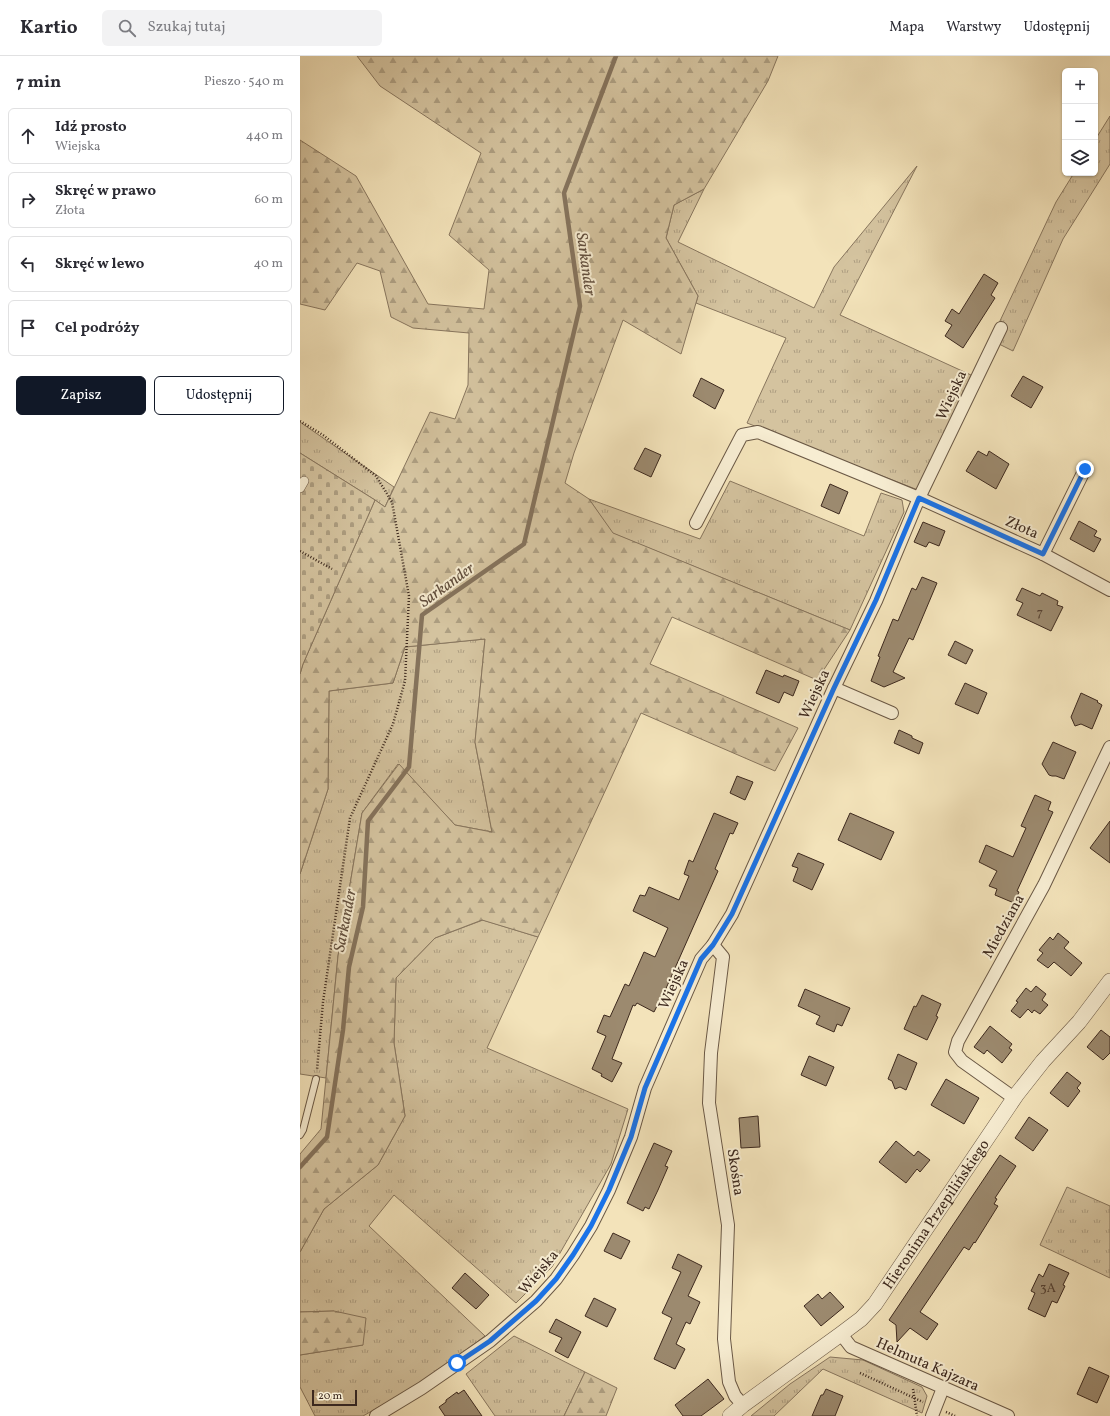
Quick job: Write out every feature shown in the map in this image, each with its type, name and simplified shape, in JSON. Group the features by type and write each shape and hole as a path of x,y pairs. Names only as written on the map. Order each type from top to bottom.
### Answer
{"street":[{"name":"Wiejska","path":"376,1416 422,1388 490,1341 536,1301 560,1273 591,1226 609,1190 631,1137 645,1088 701,959 713,945 732,914 834,688 876,600 919,498 1001,328"},
{"path":"696,523 742,435 758,432 919,498"},
{"path":"1043,554 1085,469"},
{"name":"Złota","path":"919,498 1043,554 1110,590"},
{"path":"834,688 892,713"},
{"name":"Miedziana","path":"1014,1098 962,1061 955,1052 958,1041 1044,885 1110,747"},
{"name":"Skośna","path":"713,945 723,957 711,1053 709,1103 728,1225 724,1339 729,1382 735,1396 742,1405"},
{"name":"Hieronima Przepilińskiego","path":"730,1416 742,1405 861,1319 875,1304 1014,1098 1043,1061 1079,1022 1110,981"},
{"name":"Helmuta Kajzara","path":"841,1334 851,1347 1008,1416"},
{"path":"934,1412 943,1388"}],"lane":[{"path":"300,1134 303,1130 316,1079"}],"path":[{"path":"300,421 323,435 376,476 392,502 409,596 405,681 393,724 350,818 323,1002 316,1079"},
{"path":"300,551 332,569"},
{"path":"860,1373 914,1397 934,1412 955,1416"},
{"path":"874,1380 876,1375"},
{"path":"912,1385 916,1416"}],"green space":[{"path":"357,56 778,56 768,81 704,189 674,205 666,238 698,296 681,354 623,320 574,453 565,483 589,499 613,533 850,630 817,680 672,617 650,664 798,728 775,771 641,713 538,937 482,920 435,938 396,978 394,1043 405,1116 378,1165 324,1209 300,1252 300,1154 321,1129 338,956 362,813 399,764 455,825 492,832 475,742 485,639 405,647 393,683 329,691 328,789 300,874 300,674 303,664 375,500 385,507 430,412 455,419 468,385 469,333 413,328 391,317 380,271 357,263 325,310 300,304 300,140 356,176 428,304 484,309 489,270 449,235 481,153 380,86"},
{"path":"1110,116 1110,164 1063,239 1013,351 991,340 1056,202 1072,176 1098,176 1098,135"},
{"path":"917,166 840,315 971,375 918,490 747,423 786,338 696,303 698,296 666,238 674,205 704,189 678,242 814,308 834,267"},
{"path":"300,422 394,487 385,507 300,453"},
{"path":"300,453 375,500 303,664 300,674"},
{"path":"730,481 864,536 881,493 902,500 904,512 850,630 612,533 589,499 700,539"},
{"path":"485,639 475,742 492,832 455,825 398,764 362,813 338,956 326,1078 300,1074 300,874 328,789 329,691 393,683 405,647"},
{"path":"483,920 538,937 487,1048 628,1109 611,1164 552,1267 516,1303 394,1195 369,1226 485,1336 421,1383 363,1416 315,1416 300,1387 300,1355 363,1345 334,1311 300,1312 300,1252 324,1209 378,1165 405,1116 394,1043 396,978 435,938"},
{"path":"1067,1187 1110,1206 1110,1278 1040,1245"},
{"path":"334,1311 366,1318 363,1345 300,1355 300,1312"},
{"path":"514,1336 585,1372 564,1416 495,1416 466,1374"},
{"path":"830,1357 863,1360 922,1387 927,1396 922,1413 823,1369 774,1416 751,1416 790,1384"},
{"path":"585,1372 617,1388 606,1416 564,1416"}],"building":[{"path":"984,274 998,283 991,295 995,298 963,348 945,336 952,325 945,321 952,309 959,314"},
{"path":"1023,376 1043,387 1031,408 1011,396"},
{"path":"701,378 724,390 715,409 693,396"},
{"path":"645,448 661,455 651,477 634,469"},
{"path":"978,451 987,456 989,451 1009,464 996,489 966,471"},
{"path":"830,484 848,492 839,514 821,506"},
{"path":"1079,521 1097,531 1094,536 1101,539 1094,552 1070,539"},
{"path":"923,522 945,531 939,546 929,542 926,547 914,542"},
{"path":"922,577 937,583 913,640 909,638 893,672 905,678 884,687 871,681 880,657 878,656 893,619 898,621 912,588 916,590"},
{"path":"1022,588 1040,596 1042,593 1058,601 1057,605 1063,607 1051,631 1017,615 1023,603 1016,600"},
{"path":"955,641 973,650 966,664 948,655"},
{"path":"766,670 783,677 784,675 799,681 793,696 784,692 779,703 756,693"},
{"path":"965,683 987,693 978,714 955,704"},
{"path":"1081,693 1098,701 1097,702 1102,705 1092,729 1081,724 1075,726 1071,717"},
{"path":"899,730 923,743 919,754 894,743"},
{"path":"1053,742 1076,752 1064,779 1049,775 1042,764"},
{"path":"737,776 753,782 745,800 730,793"},
{"path":"1035,795 1051,802 1048,810 1053,812 1017,891 1019,892 1014,903 995,895 997,889 989,886 997,871 979,862 986,845 1013,857 1026,828 1021,826"},
{"path":"714,813 738,823 733,834 730,833 715,869 718,871 660,1002 654,1012 637,1003 635,1006 633,1005 612,1059 622,1063 612,1082 601,1076 602,1074 592,1069 606,1036 597,1032 604,1015 610,1017 625,984 629,986 644,952 655,957 668,928 633,911 640,895 645,896 649,887 679,900 689,876 684,874 689,860 693,862"},
{"path":"850,813 894,832 881,860 838,840"},
{"path":"1110,821 1110,863 1090,848"},
{"path":"798,853 824,864 812,890 793,881 798,868 792,866"},
{"path":"1058,933 1069,942 1064,948 1082,963 1071,976 1054,962 1048,968 1037,960 1043,953 1039,950 1050,937 1053,940"},
{"path":"1036,986 1046,994 1042,1000 1048,1005 1040,1014 1034,1010 1032,1013 1028,1009 1020,1018 1011,1011 1018,1002 1016,1001 1026,988 1031,992"},
{"path":"805,989 850,1008 842,1026 837,1024 834,1032 816,1024 820,1016 798,1006"},
{"path":"922,995 941,1004 936,1016 938,1017 927,1040 904,1029 914,1006 916,1007"},
{"path":"990,1026 1012,1044 1009,1048 1012,1050 1002,1063 987,1050 984,1054 974,1047"},
{"path":"1101,1030 1110,1037 1110,1053 1103,1060 1087,1047"},
{"path":"898,1054 917,1063 906,1090 900,1087 895,1089 892,1081 888,1079"},
{"path":"809,1056 834,1067 826,1086 801,1075"},
{"path":"1067,1072 1081,1083 1077,1088 1080,1091 1068,1107 1050,1093"},
{"path":"946,1079 979,1098 964,1124 931,1105"},
{"path":"758,1116 760,1147 741,1148 739,1118"},
{"path":"1029,1117 1048,1130 1033,1151 1015,1138"},
{"path":"896,1141 914,1156 918,1151 930,1160 920,1172 917,1169 906,1183 879,1162"},
{"path":"654,1143 672,1151 665,1166 668,1167 649,1209 645,1207 643,1211 627,1203"},
{"path":"1000,1155 1016,1166 995,1198 997,1199 994,1204 998,1206 975,1243 974,1242 969,1250 964,1247 920,1312 938,1324 927,1340 910,1328 897,1342 896,1325 889,1320"},
{"path":"613,1233 630,1241 621,1259 604,1251"},
{"path":"678,1254 702,1266 688,1296 700,1302 690,1324 686,1322 676,1344 685,1349 675,1369 654,1359 672,1318 662,1313 681,1272 672,1268"},
{"path":"1049,1264 1069,1273 1057,1303 1052,1301 1045,1317 1028,1309 1035,1293 1031,1291 1039,1274 1043,1277"},
{"path":"465,1273 489,1295 476,1309 452,1288"},
{"path":"830,1292 844,1307 821,1326 804,1306 818,1294 822,1299"},
{"path":"594,1298 616,1309 607,1327 585,1316"},
{"path":"556,1319 581,1332 568,1358 555,1351 562,1338 549,1332"},
{"path":"1089,1367 1109,1376 1097,1403 1077,1394"},
{"path":"708,1379 724,1399 701,1416 683,1416 675,1405"},
{"path":"826,1389 843,1396 835,1416 812,1416 821,1395 823,1395"},
{"path":"464,1390 482,1416 445,1416 439,1407 457,1392 458,1394"}],"waterway":[{"name":"Sarkander","path":"300,1167 327,1137 343,1030 349,967 363,907 368,821 409,767 422,615 524,544 580,306 564,193 616,56"}],"route":[{"path":"457,1363 490,1341 536,1301 556,1279 591,1226 609,1190 631,1137 645,1088 701,959 713,945 732,914 834,688 876,600 919,498 1043,554 1085,469"}]}
